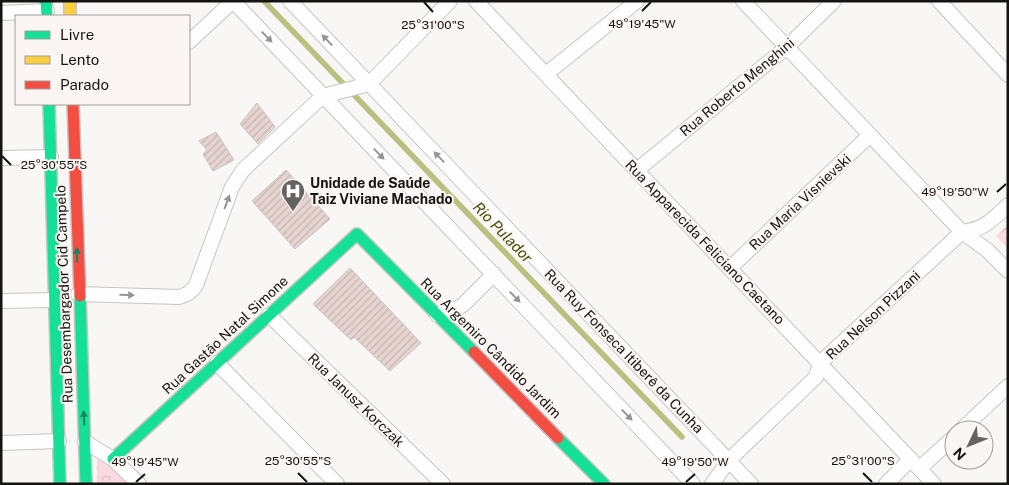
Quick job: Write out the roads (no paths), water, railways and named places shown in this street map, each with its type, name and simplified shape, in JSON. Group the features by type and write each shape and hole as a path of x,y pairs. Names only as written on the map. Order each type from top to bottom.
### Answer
{"main road":[{"path":"70,1 70,15"},
{"name":"Rua Desembargador Cid Campelo","path":"49,105 55,300 72,442 86,484"},
{"name":"Rua Desembargador Cid Campelo","path":"60,484 72,442 78,294 73,105"},
{"name":"Rua Argemiro Cândido Jardim","path":"357,234 604,484"},
{"name":"Rua Gastão Natal Simone","path":"113,459 357,234"}],"street":[{"path":"190,41 233,1 693,484"},
{"name":"Rua Ruy Fonseca Itiberê da Cunha","path":"290,1 751,484"},
{"path":"78,294 178,297 193,291 236,178 243,170 323,96 369,84 450,1"},
{"name":"Rua Apparecida Feliciano Caetano","path":"476,1 934,484"},
{"path":"546,74 637,1"},
{"path":"743,1 962,232 987,250 1008,271"},
{"name":"Rua Roberto Menghini","path":"637,170 787,47 834,1"},
{"path":"939,1 1008,75"},
{"path":"1,13 47,10"},
{"name":"Rua Maria Visnievski","path":"730,268 870,135"},
{"path":"1,158 51,157"},
{"name":"Rua Nelson Pizzani","path":"712,484 729,460 816,376 820,364 962,232 977,230 990,222 1008,205"},
{"path":"437,315 464,304 494,274"},
{"path":"1,301 55,300"},
{"name":"Rua Janusz Korczak","path":"269,315 442,484"},
{"path":"217,363 337,484"},
{"path":"972,420 1008,386"},
{"path":"1,443 72,442 113,459 138,484"},
{"path":"886,484 944,443"}],"waterway":[{"name":"Rio Pulador","path":"264,1 682,437"}],"place":[{"name":"Unidade de Saúde Taiz Viviane Machado","path":"293,212"}]}
